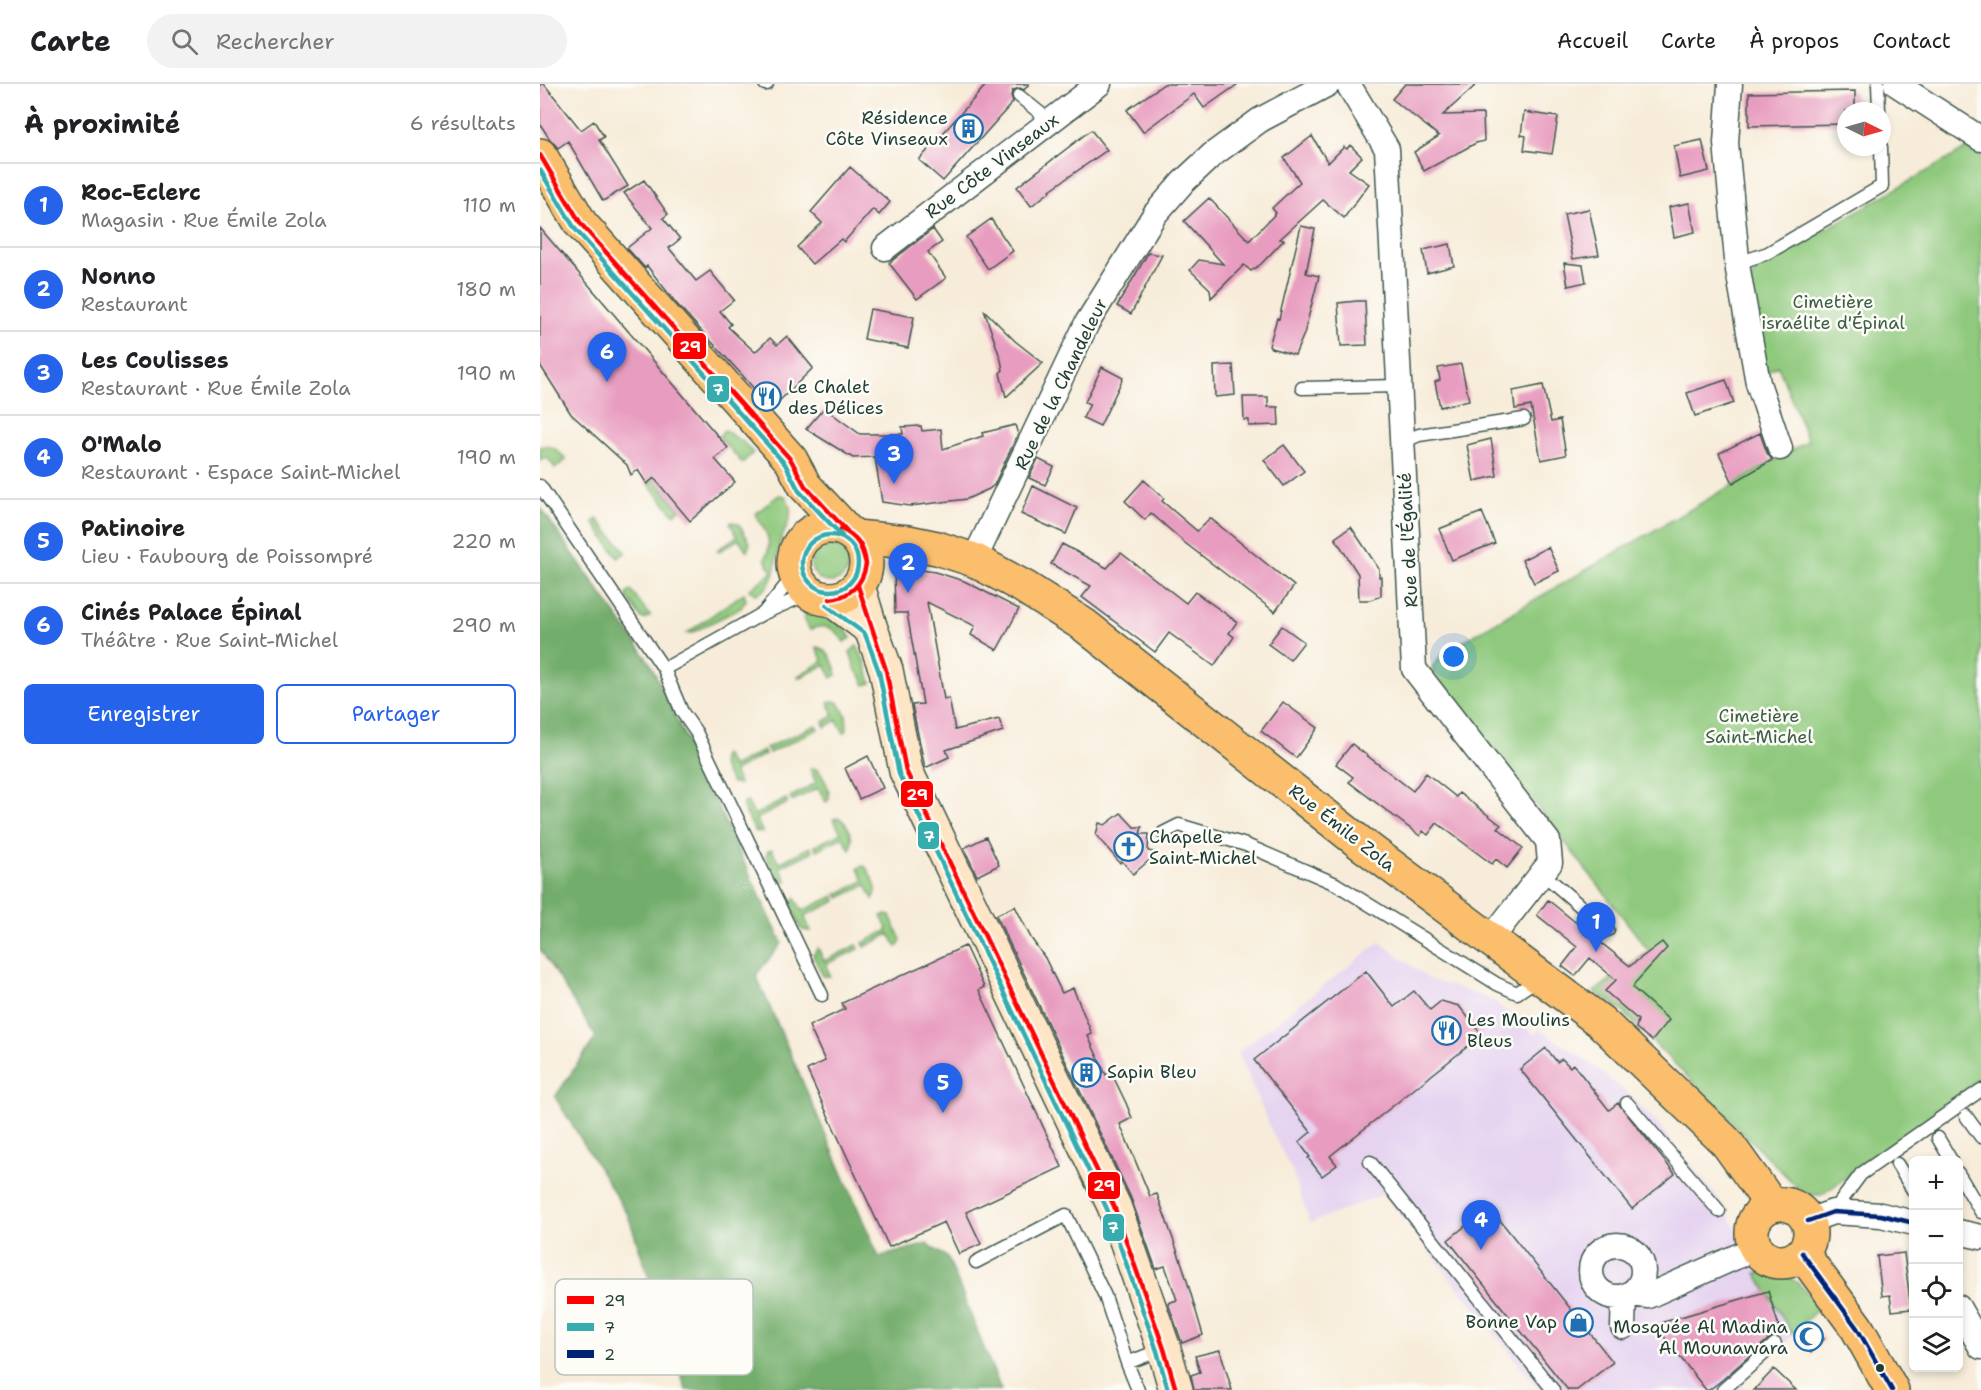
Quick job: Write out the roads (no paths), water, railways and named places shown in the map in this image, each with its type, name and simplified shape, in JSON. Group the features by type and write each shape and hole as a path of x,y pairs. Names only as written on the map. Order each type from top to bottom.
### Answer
{"main road":[{"path":"540,155 581,224 791,460 805,486 838,569 871,629 886,670 906,771 1114,1206 1176,1390"},
{"path":"805,486 807,535 818,529 833,527 838,569"},
{"name":"Rue Émile Zola","path":"838,569 898,542 937,548 974,560 1024,587 1084,625 1350,835 1601,1022 1727,1143 1770,1206"},
{"path":"1787,1204 1820,1216 1802,1253 1796,1258 1779,1262 1762,1255 1756,1248 1752,1229 1755,1220 1761,1211 1770,1206 1787,1204"},
{"path":"1802,1253 1857,1328 1892,1390"}],"street":[{"name":"Rue Côte Vinseaux","path":"885,248 1099,84"},
{"name":"Rue de la Chandeleur","path":"974,560 1087,323 1155,214 1212,155 1260,120 1328,84"},
{"name":"Rue de l'Égalité","path":"1348,84 1388,149 1414,669 1548,841 1550,863 1490,940"},
{"path":"1730,84 1726,143 1738,263 1758,382 1780,448"},
{"path":"1896,84 1981,139"},
{"path":"1820,1216 1881,1215 1909,1221"},
{"path":"1963,1233 1981,1237"},
{"path":"1696,1274 1661,1271 1642,1263 1632,1250 1617,1245 1609,1246 1596,1257 1591,1273 1597,1287 1608,1296 1648,1296 1756,1248"},
{"path":"1623,1327 1627,1295 1639,1284 1642,1277 1642,1263"},
{"path":"1963,1313 1981,1347"}],"lane":[{"path":"1878,84 1879,102"},
{"path":"1019,96 1050,121"},
{"path":"1738,263 1768,253 1882,186 1881,156"},
{"path":"1302,388 1400,386"},
{"path":"1403,442 1419,435 1524,419"},
{"path":"540,486 664,669 682,712 696,732 822,995"},
{"path":"664,669 838,569"},
{"path":"762,614 838,569"},
{"path":"1163,834 1179,825 1246,845 1336,884 1497,984 1517,993 1540,977"},
{"path":"1542,873 1608,930"},
{"path":"1820,1216 1861,1174 1981,1090"},
{"path":"1627,1103 1719,1211"},
{"path":"1966,1116 1981,1137"},
{"path":"1938,1138 1948,1156"},
{"path":"1370,1162 1553,1390"},
{"path":"1897,1164 1909,1184"},
{"path":"1963,1180 1981,1212"},
{"path":"976,1262 1066,1215 1105,1296 1138,1390"},
{"path":"1723,1390 1775,1344"},
{"path":"1127,1364 1164,1349"}],"place":[{"name":"Résidence Côte Vinseaux","path":"969,128"},
{"name":"Cinés Palace Épinal","path":"607,382"},
{"name":"Le Chalet des Délices","path":"767,397"},
{"name":"Les Coulisses","path":"894,484"},
{"name":"Nonno","path":"908,593"},
{"name":"Chapelle Saint-Michel","path":"1128,847"},
{"name":"Roc-Eclerc","path":"1596,952"},
{"name":"Les Moulins Bleus","path":"1446,1030"},
{"name":"Sapin Bleu","path":"1086,1072"},
{"name":"Patinoire","path":"943,1113"},
{"name":"O'Malo","path":"1481,1250"},
{"name":"Bonne Vap","path":"1578,1322"},
{"name":"Mosquée Al Madina Al Mounawara","path":"1809,1337"}],"park label":[{"name":"Cimetière israélite d'Épinal","path":"1833,312"},
{"name":"Cimetière Saint-Michel","path":"1759,726"}]}
